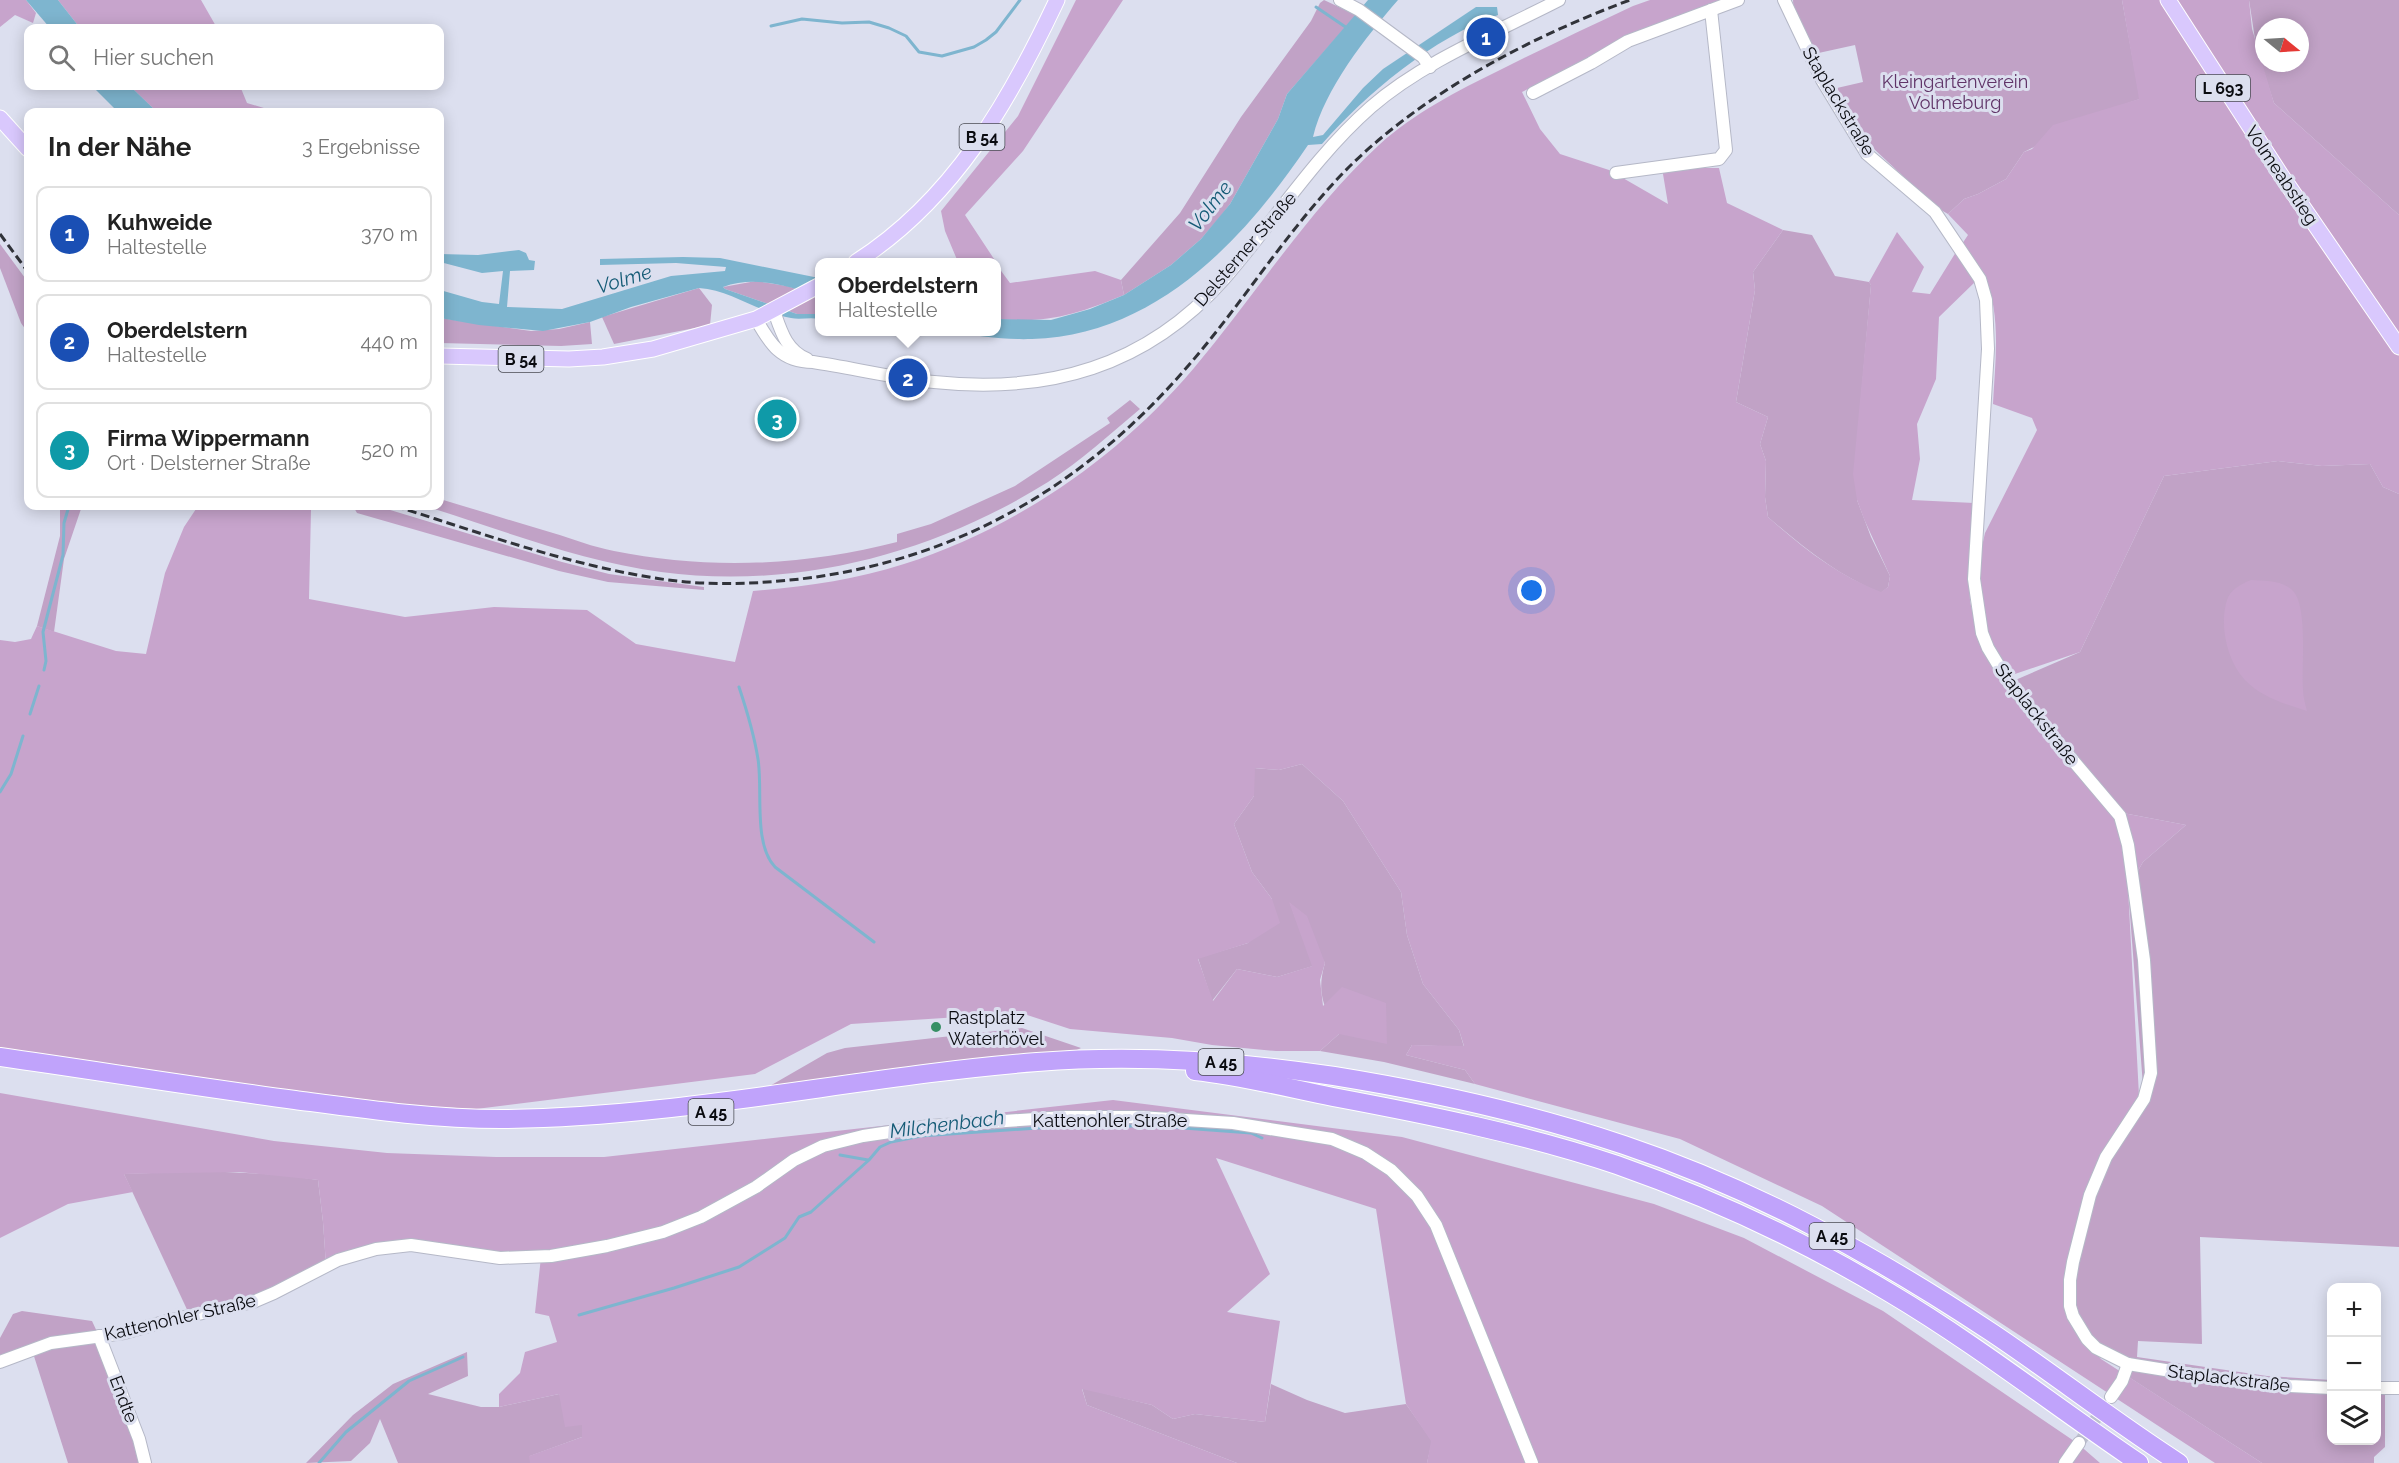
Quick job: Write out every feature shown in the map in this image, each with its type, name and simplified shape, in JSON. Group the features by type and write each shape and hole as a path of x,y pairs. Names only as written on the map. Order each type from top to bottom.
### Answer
{"highway":[{"name":"A 45","path":"0,1057 45,1068"},
{"name":"A 45","path":"0,1065 107,1074 392,1113 498,1119 636,1112 944,1071 1043,1061 1158,1059 1214,1061 1292,1079 1330,1096 1438,1116 1533,1141 1616,1165 1717,1204 1823,1255 1888,1292 1975,1348 2139,1463"},
{"name":"A 45","path":"1292,1079 1331,1076 1444,1095 1530,1116 1624,1145 1746,1194 1833,1236 1929,1292 2179,1463"},
{"path":"2066,1412 2077,1431 2119,1463"}],"main road":[{"name":"B 54","path":"861,258 902,228 967,159 1018,79 1057,0"},
{"name":"Volmeabstieg","path":"2168,0 2281,175 2399,346"},
{"path":"0,118 24,145"},
{"name":"B 54","path":"444,356 542,359 603,357 687,340 756,319 815,287"}],"street":[{"path":"1340,0 1359,10 1426,62"},
{"name":"Delsterner Straße","path":"756,319 766,337 787,357 800,362 813,362 926,381 989,385 1028,383 1085,372 1128,353 1175,325 1215,289 1354,124 1426,62 1559,0"},
{"path":"1533,93 1628,41 1738,0"},
{"name":"Staplackstraße","path":"1784,0 1822,80 1868,154 1935,212 1980,279 1986,300 1988,350 1974,579 1982,633 1988,648 2008,681 2116,810 2125,829 2142,942 2151,1074 2144,1099 2106,1157 2097,1176 2073,1262 2069,1293 2073,1316 2087,1339 2114,1359 2128,1364 2227,1380 2327,1388"},
{"path":"1616,173 1719,159 1726,150 1711,10"},
{"name":"Delsterner Straße","path":"774,311 782,334 793,351 813,362"},
{"name":"Kattenohler Straße","path":"0,1362 51,1343 124,1333 253,1302 332,1262 376,1249 411,1245 500,1258 551,1256 607,1246 663,1232 701,1218 808,1152 847,1139 930,1126 1065,1117 1139,1117 1233,1123 1281,1130 1346,1144 1377,1160 1417,1196 1436,1226 1532,1463"},
{"name":"Endte","path":"99,1336 139,1439 145,1463"},
{"path":"2111,1397 2122,1381 2128,1364"},
{"path":"2381,1388 2399,1388"},
{"path":"2065,1463 2079,1443"}],"green space":[{"path":"1324,0 1356,15 1287,94 1278,119 1230,204 1201,239 1171,265 1124,295 1121,280 1180,213 1241,117"},
{"name":"Kleingartenverein Volmeburg","path":"1793,0 2122,0 2140,99 2116,107 2024,152 2006,179 1964,199 1948,214 1936,207 1873,148 1837,88 1863,82 1855,45 1814,54 1794,16"},
{"path":"2249,0 2399,0 2399,215 2274,103 2264,72 2309,72 2309,18 2255,18 2255,39"},
{"path":"1783,230 1812,235 1835,276 1869,282 1871,285 1857,443 1857,500 1871,537 1890,576 1888,587 1881,593 1850,578 1822,560 1768,517 1765,497 1766,461 1760,444 1768,417 1736,402 1755,290 1753,272"},
{"path":"0,244 24,277 24,327 21,323 0,268"},
{"path":"756,281 787,286 815,295 815,314 797,314 723,287"},
{"path":"699,288 712,305 710,325 614,344 602,317"},
{"path":"444,319 531,331 559,329 590,322 592,344 561,346 444,343"},
{"path":"1130,400 1140,409 1060,474 1004,507 958,529 911,547 862,561 812,570 762,576 712,576 661,572 571,553 437,510 444,510 444,500 598,547 649,557 720,563 756,563 827,556 897,542 897,534 931,524 1015,486 1110,423 1107,418"},
{"path":"2278,461 2322,466 2370,464 2383,487 2399,494 2399,1247 2200,1237 2202,1344 2138,1341 2137,1357 2267,1376 2327,1380 2327,1388 2128,1364 2096,1348 2070,1306 2090,1195 2144,1099 2128,888 2143,862 2186,825 2123,813 2013,681 2080,652 2164,476"},
{"path":"60,510 81,510 64,559 54,632 37,626 60,536"},
{"path":"355,510 390,510 609,574 704,587 704,590 608,582 559,571 357,513"},
{"path":"1302,764 1343,801 1401,892 1407,935 1423,984 1459,1030 1464,1047 1412,1045 1406,1055 1465,1070 1475,1084 1384,1062 1320,1051 1339,1034 1323,1000 1321,983 1325,963 1290,903 1313,966 1277,977 1237,969 1212,1001 1198,958 1248,943 1272,899 1252,872 1234,824 1254,796 1254,768 1279,770"},
{"path":"1022,1028 1081,1048 922,1065 768,1087 827,1053 845,1048"},
{"path":"205,1171 285,1175 318,1180 326,1265 291,1284 190,1316 124,1174"},
{"path":"22,1311 92,1321 145,1463 68,1463 32,1350 0,1362 0,1338 13,1314"},
{"path":"467,1352 468,1376 428,1394 481,1407 499,1407 559,1394 582,1425 582,1437 530,1456 530,1463 398,1463 380,1419 370,1443 351,1461 306,1463 353,1415 393,1384"},
{"path":"2132,1370 2327,1391 2327,1445 2381,1445 2381,1392 2385,1392 2385,1447 2374,1457 2374,1463 2262,1463 2127,1376"},
{"path":"1271,1384 1345,1413 1406,1404 1432,1441 1427,1463 1237,1463 1087,1405 1082,1388 1152,1405 1173,1419 1195,1414 1265,1422"}],"shaded area":[{"path":"0,0 26,0 36,13 33,23 15,15 0,27"},
{"path":"58,0 201,0 215,24 77,24"},
{"path":"1076,0 1123,0 1023,151 965,215 993,258 956,258 945,231 941,211 1018,116"},
{"path":"1650,0 1726,0 1636,32 1522,92 1540,129 1560,154 1609,170 1668,204 1662,168 1719,168 1727,203 1783,230 1753,272 1755,290 1736,402 1768,417 1760,444 1766,461 1765,497 1768,517 1821,560 1881,592 1888,587 1890,576 1857,500 1853,474 1871,285 1869,282 1897,232 1924,267 1912,292 1930,294 1956,252 1976,281 1939,317 1936,379 1917,424 1920,459 1912,500 1974,503 1969,555 1970,601 1978,637 2123,813 2186,825 2143,862 2128,888 2139,1096 2105,1153 2069,1260 2067,1317 2101,1359 2262,1463 2215,1463 1822,1206 1680,1139 1475,1084 1465,1070 1406,1055 1412,1045 1464,1046 1459,1030 1423,984 1407,935 1401,892 1343,801 1302,764 1279,770 1255,768 1254,796 1234,824 1252,872 1272,899 1280,923 1248,943 1198,959 1213,1001 1237,969 1277,977 1312,966 1289,902 1307,916 1325,963 1320,980 1323,1006 1342,987 1386,1003 1387,1044 1339,1034 1320,1051 1276,1051 1212,1045 1172,1038 1070,1029 1021,1013 851,1024 755,1074 476,1109 326,1101 0,1051 0,640 15,642 31,639 37,626 116,651 146,654 165,573 184,527 195,510 311,510 309,599 405,617 494,607 587,610 636,644 735,662 753,591 829,582 867,574 945,549 1025,510 1098,460 1132,432 1194,368 1329,197 1353,170 1392,133 1436,103 1468,86 1633,6"},
{"path":"2122,0 2249,0 2255,39 2255,72 2265,72 2274,103 2399,215 2399,494 2383,487 2370,464 2322,466 2278,461 2164,476 2080,652 2012,675 1986,635 1980,555 1985,533 2037,430 2032,418 1993,404 1996,338 1990,290 1982,271 1962,244 1968,235 1948,214 1964,199 2006,179 2024,152 2032,149 2053,125 2139,99"},
{"path":"134,90 242,90 247,103 264,108 153,108"},
{"path":"1001,271 1010,283 1095,271 1121,280 1124,295 1062,316 1001,319"},
{"path":"2251,580 2282,584 2297,596 2302,621 2303,692 2307,711 2258,691 2245,680 2233,663 2224,631 2227,600 2233,590"},
{"path":"0,1093 274,1141 387,1153 496,1157 604,1157 1113,1100 1402,1137 1654,1204 1744,1238 1883,1311 2077,1443 2100,1463 1427,1463 1431,1441 1406,1404 1376,1209 1216,1158 1270,1274 1227,1312 1280,1321 1265,1422 1195,1414 1173,1419 1152,1405 1082,1389 1087,1405 1237,1463 530,1463 529,1456 582,1437 582,1425 565,1427 559,1394 499,1407 499,1394 520,1373 525,1352 557,1342 549,1316 535,1313 541,1257 412,1245 326,1265 318,1180 239,1172 124,1174 133,1192 68,1204 0,1238"}],"water":[{"path":"26,0 58,0 77,24 47,24"},
{"path":"1368,0 1398,0 1348,64 1327,100 1313,137 1323,135 1363,88 1383,69 1476,7 1497,7 1498,15 1450,37 1402,69 1359,106 1322,144 1308,145 1283,181 1225,248 1157,301 1118,320 1077,333 1032,339 983,336 1001,336 1001,319 1051,320 1090,309 1124,295 1171,265 1201,239 1230,204 1278,119 1287,94"},
{"path":"96,90 134,90 153,108 114,108"},
{"path":"519,250 526,253 529,260 535,261 534,270 510,271 507,307 562,309 671,276 725,271 726,267 676,263 600,265 600,259 720,258 815,277 815,295 771,283 747,282 723,287 797,314 815,314 815,318 794,319 722,293 699,288 631,307 590,322 543,331 479,325 444,319 444,291 482,302 499,304 503,271 482,273 444,263 444,254 478,255"}],"waterway":[{"path":"771,26 802,19 842,23 869,22 906,36 919,52 942,56 974,47 986,40 996,32 1020,0"},
{"path":"1316,7 1347,28"},
{"path":"44,670 46,661 43,632 63,555 64,523 68,510"},
{"path":"30,714 39,686"},
{"path":"739,687 758,759 761,831 768,857 775,867 874,942"},
{"path":"0,792 11,774 23,736"},
{"name":"Milchenbach","path":"579,1315 739,1267 785,1238 799,1217 811,1212 869,1160 880,1147 891,1142 921,1136 1067,1126 1156,1126 1251,1133 1262,1138"},
{"path":"840,1155 868,1160"},
{"name":"Milchenbach","path":"319,1463 346,1432 409,1381 463,1357"}],"tunnel":[{"path":"2079,1443 2111,1397"}],"railway":[{"path":"408,510 589,565 695,583 756,583 816,577 871,566 924,551 974,531 1022,506 1067,477 1109,444 1150,407 1208,342 1283,243 1323,195 1374,144 1441,93 1478,71 1553,32 1630,0"},
{"path":"0,234 24,267"}],"place":[{"name":"Kuhweide","path":"1486,37"},
{"name":"Oberdelstern","path":"908,378"},
{"name":"Firma Wippermann","path":"777,419"},
{"name":"Rastplatz Waterhövel","path":"936,1027"}],"water label":[{"name":"Volme","path":"1210,206"},
{"name":"Volme","path":"624,279"}]}
